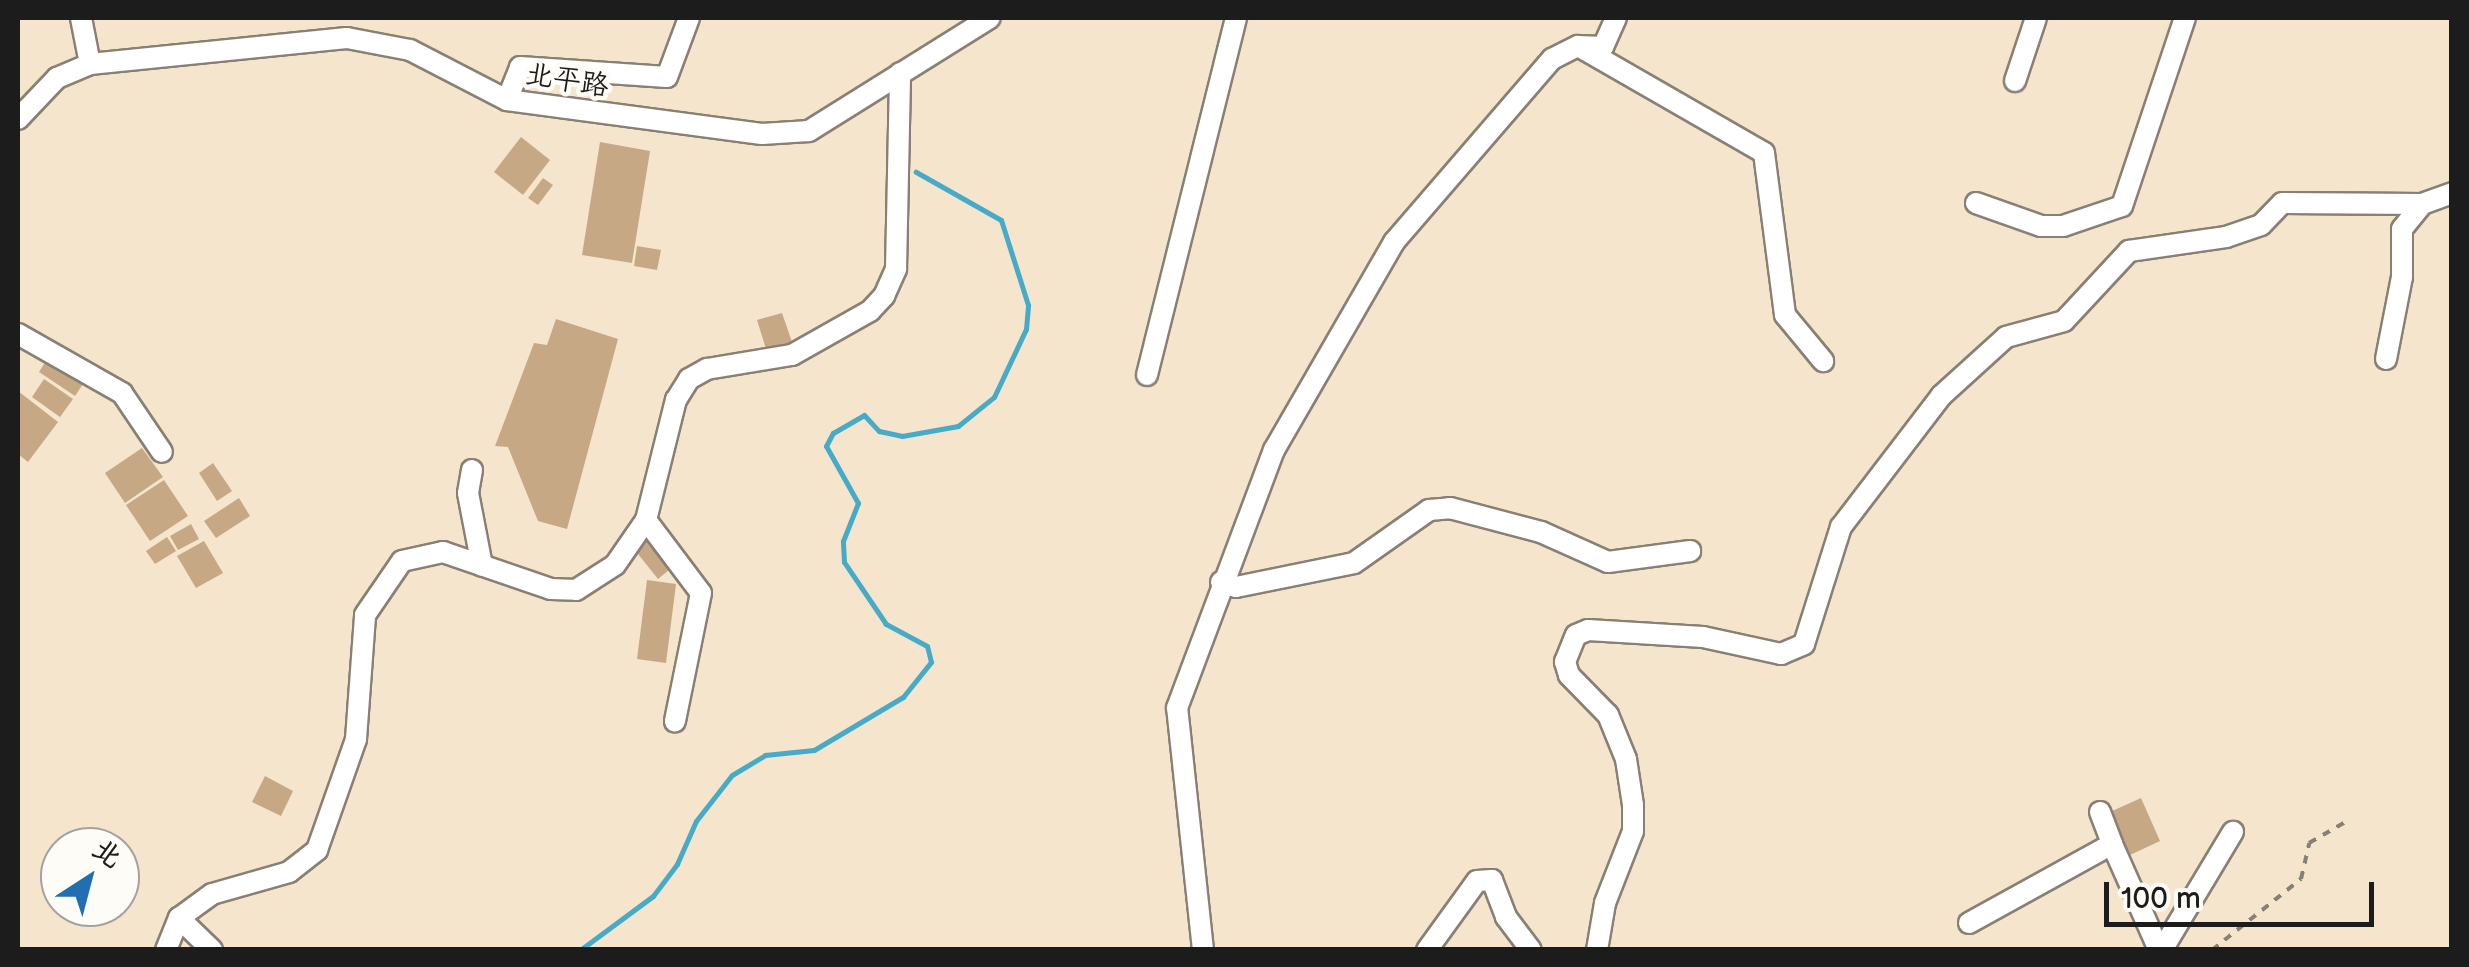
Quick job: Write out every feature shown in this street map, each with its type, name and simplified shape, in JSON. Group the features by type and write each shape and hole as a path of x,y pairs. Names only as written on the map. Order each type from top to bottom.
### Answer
{"street":[{"path":"81,18 90,64"},
{"path":"506,100 520,67 667,78 689,18"},
{"name":"北平路","path":"18,119 57,78 90,64 348,38 410,50 506,100 762,134 809,132 990,18"},
{"path":"1148,375 1236,18"},
{"path":"1203,950 1177,708 1221,582 1274,450 1394,242 1552,60 1578,46 1603,46 1616,18"},
{"path":"2015,81 2036,18"},
{"path":"1976,203 2042,226 2063,226 2122,206 2185,18"},
{"path":"1578,46 1764,153 1785,315 1823,361"},
{"path":"166,950 179,918 212,894 289,872 317,850 356,739 364,615 402,562 442,552 551,589 576,590 615,565 646,520 676,400 689,379 707,369 792,354 870,312 884,296 896,269 900,73"},
{"path":"1597,950 1605,902 1633,831 1633,805 1626,758 1608,715 1569,675 1566,662 1576,635 1588,630 1703,637 1781,654 1804,644 1841,527 1942,396 2006,337 2064,321 2129,251 2226,238 2261,225 2282,203 2422,204 2452,192"},
{"path":"2386,359 2402,277 2402,228 2422,204"},
{"path":"18,334 122,393 162,452"},
{"path":"472,470 468,494 482,566"},
{"path":"1221,582 1236,587 1354,563 1430,510 1450,508 1541,532 1608,562 1690,551"},
{"path":"646,520 701,593 675,721"},
{"path":"2100,812 2160,950"},
{"path":"2160,950 2233,832"},
{"path":"1969,923 2112,844"},
{"path":"1426,950 1477,881 1492,880 1506,917 1531,950"},
{"path":"179,918 212,950"}],"path":[{"path":"2212,950 2301,879 2309,843 2347,821"}],"building":[{"path":"521,137 550,160 523,195 494,172"},
{"path":"600,142 650,151 632,263 582,255"},
{"path":"543,178 553,185 538,205 528,198"},
{"path":"637,246 661,250 657,270 634,266"},
{"path":"782,313 792,342 766,349 757,320"},
{"path":"556,319 618,339 567,529 538,521 508,447 495,446 534,343 547,345"},
{"path":"49,356 85,381 75,396 39,372"},
{"path":"44,379 73,399 60,417 32,397"},
{"path":"18,391 58,422 28,462 18,454"},
{"path":"142,448 163,477 125,503 105,473"},
{"path":"213,463 232,491 217,501 199,473"},
{"path":"164,480 188,516 150,541 126,505"},
{"path":"239,498 250,516 216,538 204,521"},
{"path":"191,524 199,539 178,550 170,536"},
{"path":"651,535 675,565 658,579 634,549"},
{"path":"167,537 176,551 155,564 146,551"},
{"path":"204,541 223,573 196,588 177,556"},
{"path":"647,580 676,584 666,663 637,659"},
{"path":"265,776 293,791 281,816 252,802"},
{"path":"2141,798 2160,841 2130,855 2110,812"}],"waterway":[{"path":"580,950 653,896 677,864 696,821 732,775 765,755 814,750 903,697 931,662 927,646 886,624 844,562 843,541 858,503 826,446 833,433 864,415 879,431 902,436 958,426 994,397 1026,329 1028,305 1001,220 916,172"}]}
